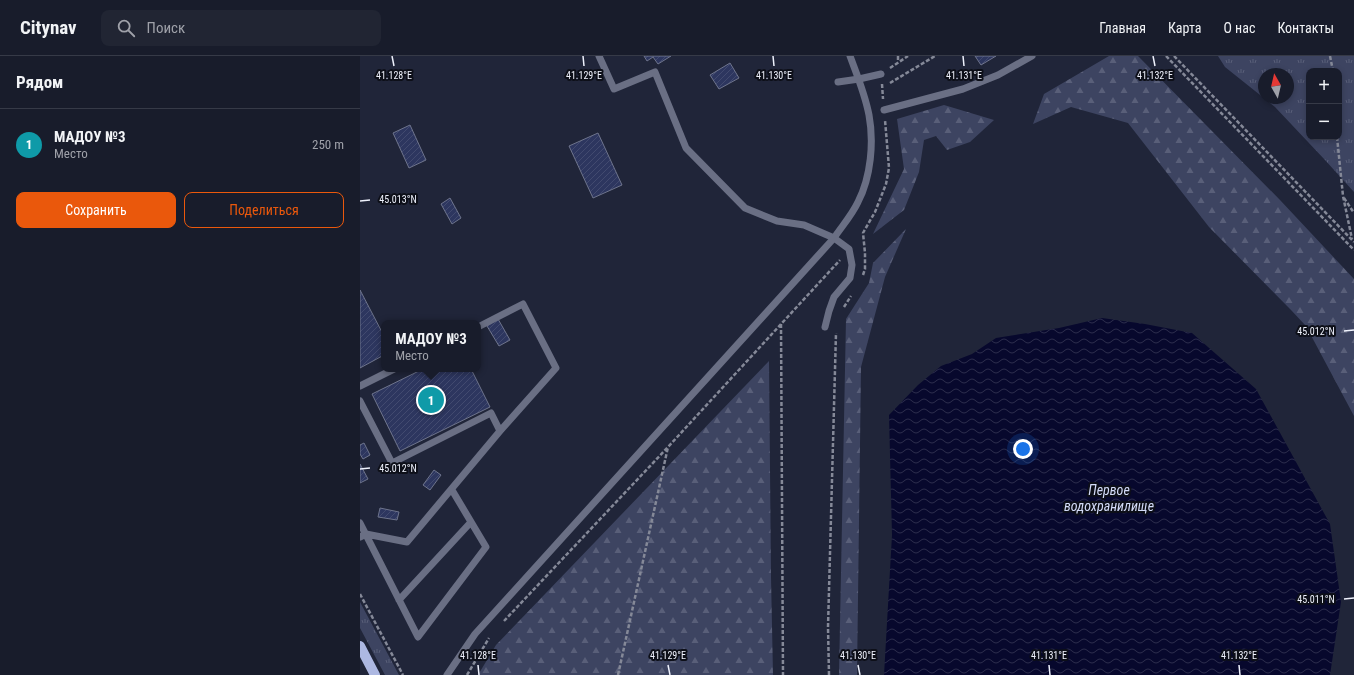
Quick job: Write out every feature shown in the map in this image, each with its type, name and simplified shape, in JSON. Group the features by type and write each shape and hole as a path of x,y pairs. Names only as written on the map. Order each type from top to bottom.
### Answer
{"main road":[{"path":"360,646 376,675"}],"lane":[{"path":"600,56 614,89 655,72 686,148 745,208 777,221 804,225 834,238 849,250 852,265 850,278 834,297 825,327"},
{"path":"447,675 475,634 834,238 858,202 866,182 871,150 869,115 859,79 850,56"},
{"path":"884,110 963,90 998,75 1032,56"},
{"path":"838,82 881,74"},
{"path":"363,536 407,542 500,431 556,368 523,304 481,325"},
{"path":"360,386 388,372"},
{"path":"360,401 392,463 491,413 500,431"},
{"path":"360,523 363,536 418,637 486,547 452,490"},
{"path":"399,600 471,522"}],"path":[{"path":"898,56 898,62"},
{"path":"882,87 935,56"},
{"path":"1166,56 1354,250"},
{"path":"1174,56 1353,241"},
{"path":"1330,56 1333,68"},
{"path":"1336,140 1343,196 1353,241"},
{"path":"1343,196 1354,213"},
{"path":"861,281 865,270 863,233"},
{"path":"499,626 668,447 840,260"},
{"path":"843,309 854,292"},
{"path":"781,323 783,675"},
{"path":"829,675 828,627 836,326"},
{"path":"618,675 668,447"},
{"path":"360,594 403,675"},
{"path":"467,675 488,638 494,632"}],"green space":[{"path":"1109,56 1138,56 1280,200 1354,279 1354,416 1306,326 1209,227 1128,123 1071,107 1033,124 1044,94"},
{"path":"1218,56 1354,56 1354,192 1306,140 1342,140 1342,68 1306,68 1306,140 1271,104 1294,104 1294,68 1258,68 1258,93 1225,67"},
{"path":"944,105 994,120 970,142 947,150 936,136 924,140 919,172 904,210 873,234 904,169 897,119"},
{"path":"906,229 885,277 861,367 857,675 839,675 846,319 869,283 873,263"},
{"path":"769,361 773,675 478,675 496,645"},
{"path":"360,602 399,675 385,675 360,628"}],"water":[{"name":"Первое водохранилище","path":"1102,318 1192,333 1256,389 1330,524 1341,602 1330,675 884,675 892,535 889,415 918,385 941,366 972,354 996,338 1059,328"}],"building":[{"path":"644,56 671,56 658,64 653,57 647,61"},
{"path":"975,56 996,56 981,65"},
{"path":"730,63 739,78 719,89 710,75"},
{"path":"410,125 426,160 409,168 393,133"},
{"path":"598,133 622,185 593,198 569,146"},
{"path":"450,198 461,218 452,224 441,204"},
{"path":"360,290 381,330 381,357 360,368"},
{"path":"498,319 510,340 499,346 487,326"},
{"path":"417,372 472,372 490,407 400,451 372,394"},
{"path":"364,443 370,455 363,459 360,454 360,445"},
{"path":"360,464 368,479 360,483"},
{"path":"434,470 441,475 430,490 423,485"},
{"path":"380,508 399,512 397,520 378,517"}],"place":[{"name":"МАДОУ №3","path":"431,400"}]}
